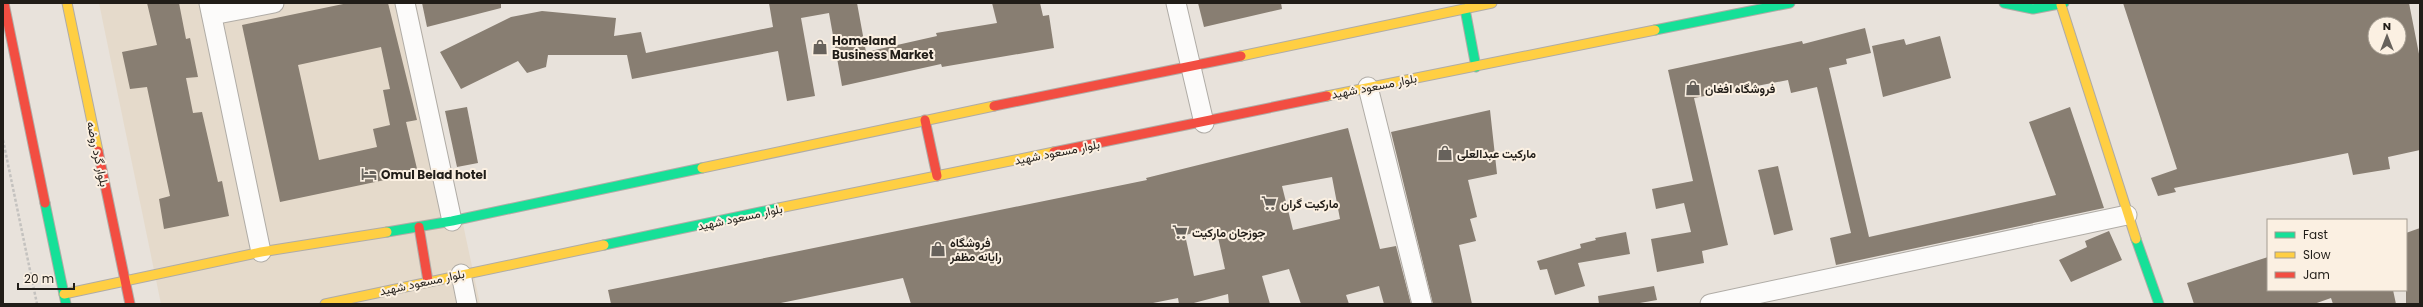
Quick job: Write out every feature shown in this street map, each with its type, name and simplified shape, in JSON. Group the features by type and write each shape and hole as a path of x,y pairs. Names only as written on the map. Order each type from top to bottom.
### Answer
{"main road":[{"path":"4,3 66,304"},
{"name":"بلوار گرد روضه","path":"67,3 130,304"},
{"path":"64,294 261,252 452,221 925,120 1192,67 1492,3"},
{"name":"بلوار مسعود شهید","path":"325,304 461,274 937,176 1204,123 1368,87 1476,67 1756,6 1790,3"},
{"path":"2004,3 2033,9 2062,4 2127,215 2159,304"},
{"path":"1465,9 1476,67"},
{"path":"925,120 937,176"},
{"path":"419,227 428,281"}],"street":[{"path":"261,252 211,9 274,3"},
{"path":"405,3 452,221"},
{"path":"1176,3 1204,123"},
{"path":"1368,87 1422,304"},
{"path":"1710,304 2127,215"},
{"path":"461,274 467,304"}],"path":[{"path":"3,140 37,304"}],"shaded area":[{"path":"99,3 416,3 480,304 161,304"}],"building":[{"path":"147,3 179,3 186,39 190,38 198,77 186,78 193,113 202,112 218,182 222,181 229,216 164,229 159,199 170,196 147,87 130,89 122,52 157,45"},
{"path":"348,3 388,3 417,120 406,122 418,173 280,202 242,25","holes":["381,47 390,89 383,90 390,125 373,129 377,147 319,160 298,65"]},
{"path":"422,3 501,3 501,8 427,27"},
{"path":"769,3 857,3 866,52 937,36 936,33 997,23 992,3 1040,3 1043,16 1049,15 1054,48 942,67 941,64 842,86 829,13 801,18 815,96 787,101 778,51 632,79 627,55 548,55 546,67 527,73 518,61 461,89 440,52 511,17 542,11 616,18 614,36 641,32 646,53 773,27"},
{"path":"1198,3 1281,3 1282,9 1204,27"},
{"path":"2123,3 2409,3 2420,59 2420,150 2388,157 2390,169 2353,175 2348,153 2174,188 2176,192 2158,196 2151,178 2177,169"},
{"path":"1865,28 1871,53 1846,59 1847,64 1829,68 1869,237 2056,195 2029,122 2070,107 2104,208 1836,265 1830,238 1851,233 1817,87 1791,93 1788,80 1694,98 1728,245 1702,251 1704,263 1657,272 1651,239 1691,232 1684,203 1656,209 1652,189 1693,181 1668,70 1802,41 1803,44"},
{"path":"1940,36 1951,78 1883,97 1872,46 1904,39 1906,45"},
{"path":"467,107 478,163 457,167 445,111"},
{"path":"1490,110 1497,174 1468,180 1477,217 1470,219 1476,241 1459,245 1472,304 1433,304 1391,132"},
{"path":"1348,128 1380,249 1396,246 1411,304 1384,304 1379,286 1346,295 1349,304 1301,304 1289,269 1262,276 1270,304 1229,304 1228,294 1190,304 1179,304 1178,298 1148,304 911,304 903,278 776,304 611,304 608,290 1147,180 1146,178","holes":["1332,177 1340,219 1293,230 1282,186","1216,228 1225,269 1194,276 1185,235"]},
{"path":"1778,166 1793,230 1774,235 1758,170"},
{"path":"2420,228 2420,304 2406,304 2407,233"},
{"path":"2109,231 2122,260 2071,282 2059,260 2087,247 2085,241"},
{"path":"1626,232 1630,254 1578,263 1585,286 1555,295 1547,269 1540,270 1537,261 1581,248 1580,244 1596,240 1595,238"},
{"path":"2267,257 2267,291 2393,291 2396,304 2333,304 2331,298 2314,304 2194,304 2187,283"},
{"path":"1654,286 1657,300 1634,304 1599,304 1598,296"}],"traffic: fast":[{"path":"1655,30 1790,3"},
{"path":"2004,3 2033,9 2064,3"},
{"path":"1465,9 1476,67"},
{"path":"387,232 452,221 702,168"},
{"path":"45,203 66,304"},
{"path":"604,245 779,208"},
{"path":"2136,239 2159,304"}],"traffic: slow":[{"path":"67,3 98,151"},
{"path":"1241,56 1492,3"},
{"path":"2061,5 2136,239"},
{"path":"1327,96 1655,30"},
{"path":"702,168 994,106"},
{"path":"779,208 1054,152"},
{"path":"64,294 261,252 387,232"},
{"path":"325,304 604,245"}],"traffic: jam":[{"path":"4,3 45,203"},
{"path":"994,106 1241,56"},
{"path":"1054,152 1327,96"},
{"path":"925,120 937,176"},
{"path":"98,151 130,304"},
{"path":"419,227 428,281"}],"place":[{"name":"Homeland Business Market","path":"820,47"},
{"name":"فروشگاه افغان","path":"1693,88"},
{"name":"مارکیت عبدالعلی","path":"1445,153"},
{"name":"Omul Belad hotel","path":"369,174"},
{"name":"مارکیت گران","path":"1269,203"},
{"name":"جوزجان مارکیت","path":"1180,232"},
{"name":"فروشگاه رایانه مظفر","path":"938,249"}]}
